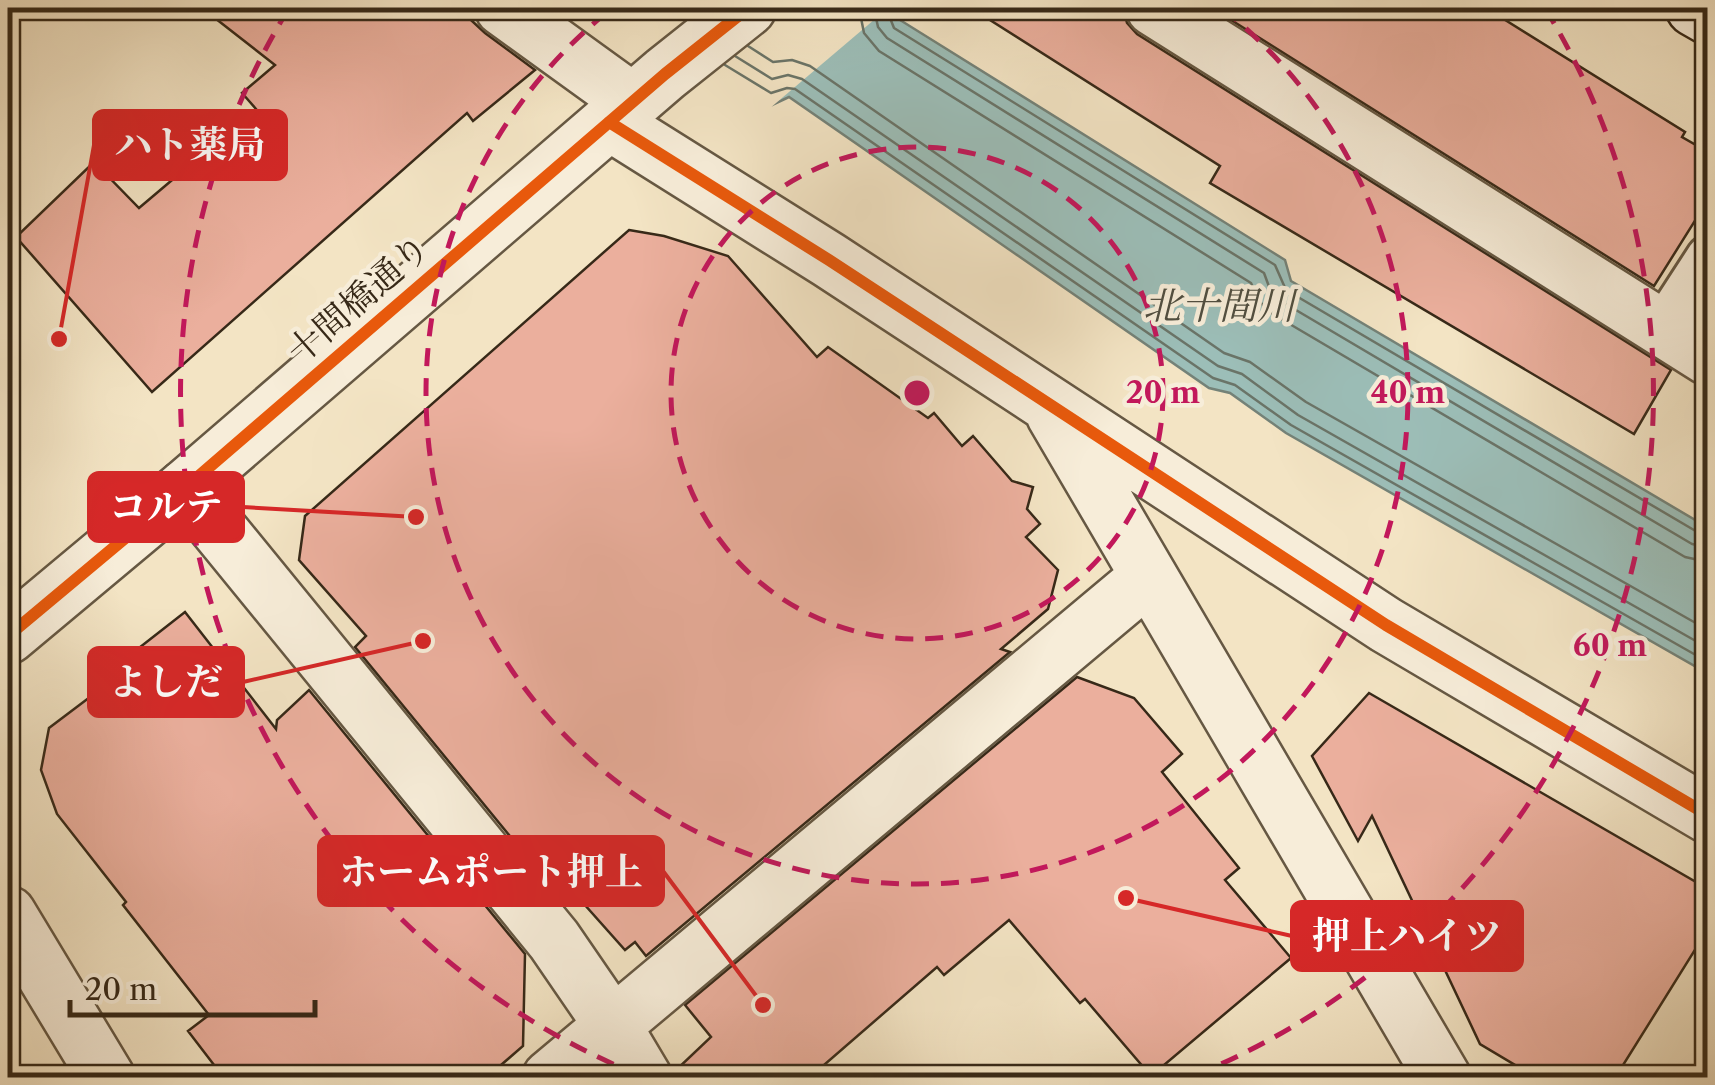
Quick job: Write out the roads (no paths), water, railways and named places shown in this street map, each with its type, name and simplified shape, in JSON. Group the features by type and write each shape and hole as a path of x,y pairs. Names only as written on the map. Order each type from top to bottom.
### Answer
{"street":[{"path":"503,8 636,100 829,260 1386,626 1708,815"},
{"name":"十間橋通り","path":"8,636 748,8"},
{"path":"1154,8 1708,357"},
{"path":"1694,8 1708,16"},
{"path":"1050,407 1443,1078"},
{"path":"185,488 554,940 614,1026 644,1078"},
{"path":"550,1078 1148,577"},
{"path":"8,914 107,1078"}],"lane":[{"path":"1662,328 1708,256"}],"water":[{"name":"北十間川","path":"613,8 895,8 900,20 1285,260 1291,281 1707,527 1707,673 1286,433 1230,393 1209,388 789,97 772,105"}],"place":[{"name":"ハト薬局","path":"59,339"},
{"name":"コルテ","path":"416,517"},
{"name":"よしだ","path":"423,641"},
{"name":"押上ハイツ","path":"1126,898"},
{"name":"ホームポート押上","path":"763,1005"}]}
